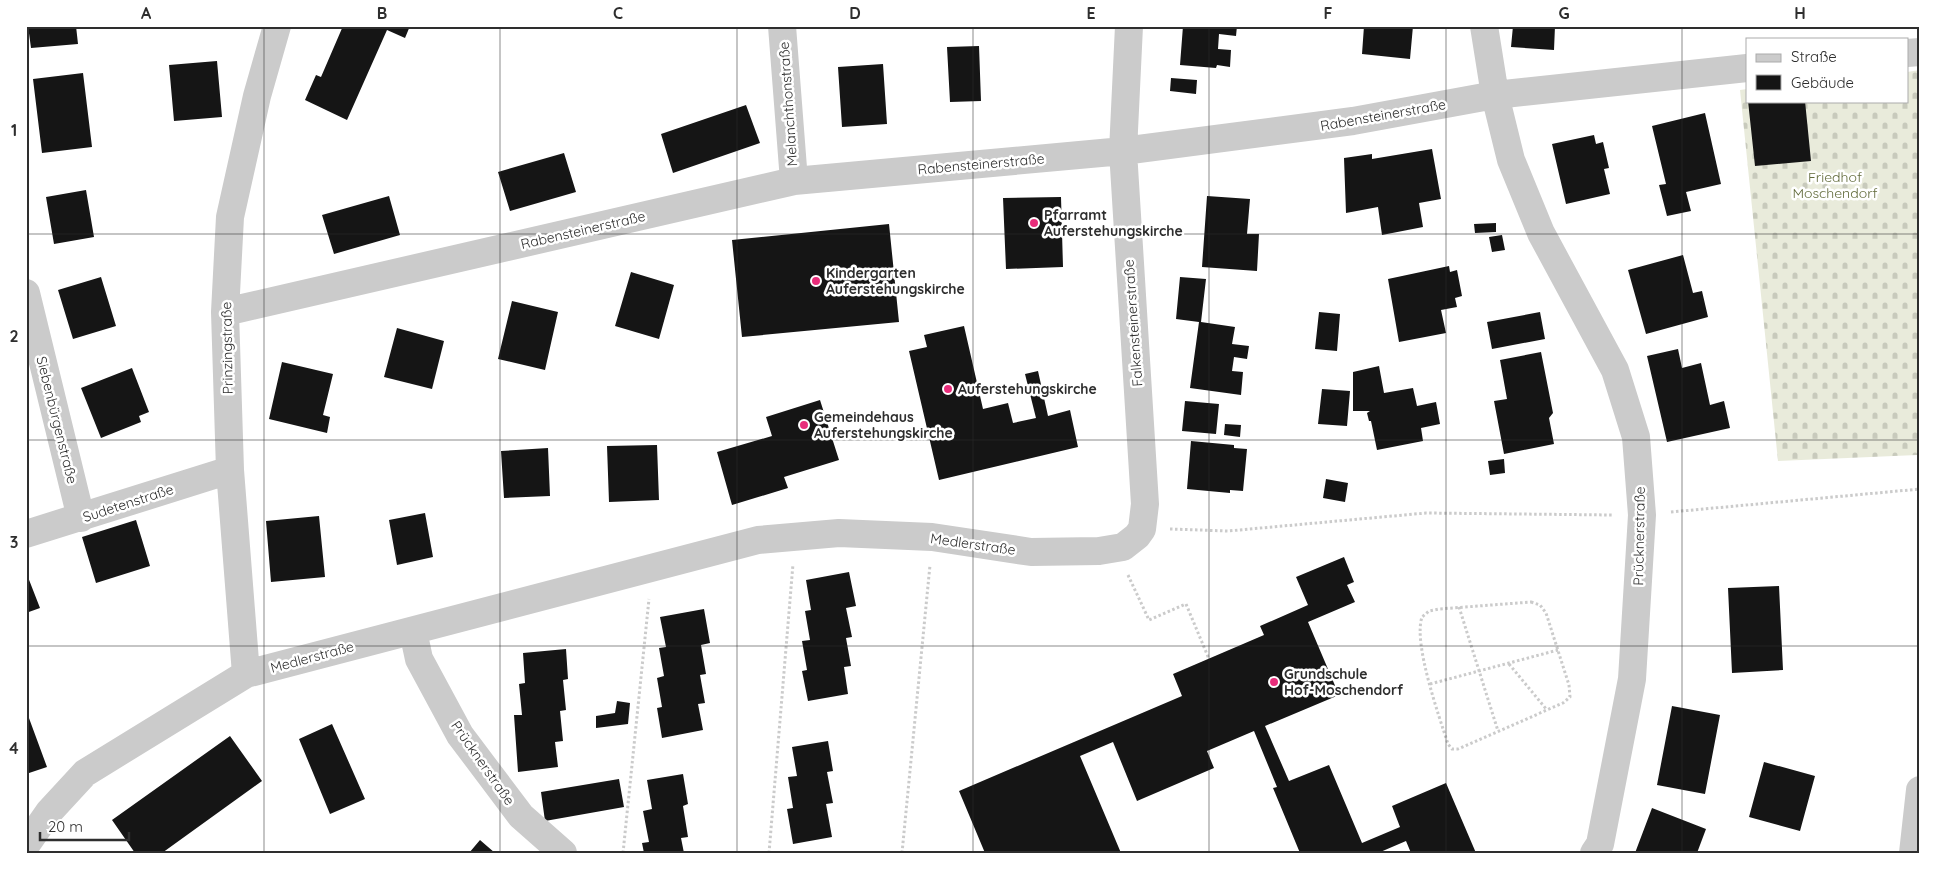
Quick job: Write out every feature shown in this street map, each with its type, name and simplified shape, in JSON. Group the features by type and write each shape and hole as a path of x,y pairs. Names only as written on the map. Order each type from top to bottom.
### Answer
{"street":[{"name":"Prinzingstraße","path":"246,674 230,470 225,312 230,217 256,96 277,26"},
{"name":"Melanchthonstraße","path":"782,26 794,181"},
{"name":"Falkensteinerstraße","path":"1129,26 1123,152 1145,504 1142,529"},
{"name":"Prücknerstraße","path":"1484,26 1502,130 1522,191 1541,233 1615,370 1636,437 1642,515 1632,679 1600,844 1594,853"},
{"name":"Rabensteinerstraße","path":"225,312 794,181 1123,152 1353,121 1495,95 1746,68"},
{"name":"Siebenbürgenstraße","path":"26,293 81,518"},
{"name":"Sudetenstraße","path":"26,534 230,470"},
{"name":"Medlerstraße","path":"26,845 48,812 85,773 246,674 758,540 839,533 932,538 1031,552 1114,550 1132,541 1142,529"},
{"name":"Prücknerstraße","path":"412,631 418,659 460,735 521,816 563,853"},
{"path":"1913,853 1920,790"}],"path":[{"path":"1142,529 1228,531 1426,513 1642,515 1920,489"},
{"path":"769,853 795,537"},
{"path":"902,853 932,538"},
{"path":"1114,550 1149,620 1186,604 1209,659"},
{"path":"623,853 652,568"},
{"path":"1536,603 1546,613 1558,650 1569,686 1570,697 1547,710 1458,749 1450,747 1430,684 1420,635 1422,617 1433,610 1536,603"},
{"path":"1458,608 1498,731"},
{"path":"1430,684 1558,650"},
{"path":"1509,664 1547,710"}],"green space":[{"name":"Friedhof Moschendorf","path":"1920,70 1917,455 1778,461 1740,90 1746,89 1746,102 1908,102 1908,72"}],"building":[{"path":"28,26 76,26 78,44 31,48"},
{"path":"343,26 410,26 405,38 387,30 347,120 305,100 316,75 321,77"},
{"path":"1183,26 1237,26 1236,36 1219,34 1218,49 1231,50 1230,67 1217,65 1216,68 1180,65"},
{"path":"1364,26 1413,26 1410,59 1362,54"},
{"path":"1513,26 1555,26 1554,50 1511,47"},
{"path":"979,46 981,101 950,102 947,47"},
{"path":"217,61 222,117 174,121 169,65"},
{"path":"883,64 887,124 842,127 838,67"},
{"path":"83,73 92,147 42,153 33,79"},
{"path":"1171,78 1197,80 1196,94 1170,91"},
{"path":"1748,102 1805,102 1811,161 1755,166"},
{"path":"746,105 760,143 673,173 661,134"},
{"path":"1705,113 1721,184 1686,192 1691,211 1667,216 1659,185 1666,184 1652,126"},
{"path":"1594,135 1596,144 1603,142 1609,168 1604,169 1610,194 1566,204 1552,144"},
{"path":"1432,149 1441,199 1419,203 1423,227 1382,235 1378,207 1346,213 1344,158 1372,154 1372,159"},
{"path":"564,153 576,192 510,211 498,172"},
{"path":"86,190 94,237 54,244 46,197"},
{"path":"389,196 400,235 334,254 322,215"},
{"path":"1207,196 1250,199 1247,234 1259,234 1257,271 1202,267"},
{"path":"1061,197 1063,267 1006,269 1003,198"},
{"path":"1496,223 1496,232 1475,233 1474,224"},
{"name":"Kindergarten Auferstehungskirche","path":"889,224 899,322 742,337 732,240"},
{"path":"1502,235 1505,250 1492,252 1489,237"},
{"path":"1683,255 1693,293 1702,291 1708,317 1646,334 1628,270"},
{"path":"1449,266 1450,272 1457,270 1462,296 1455,298 1457,307 1441,310 1446,333 1399,342 1388,279"},
{"path":"631,272 674,285 659,339 615,326"},
{"path":"101,277 116,326 73,339 58,290"},
{"path":"1180,277 1206,279 1201,322 1235,327 1232,344 1249,346 1247,359 1234,357 1232,371 1243,372 1241,395 1190,388 1199,322 1176,319"},
{"path":"512,301 558,312 545,370 498,359"},
{"path":"1319,312 1340,314 1337,351 1315,349"},
{"path":"1540,312 1545,339 1492,349 1487,322"},
{"name":"Auferstehungskirche","path":"964,326 983,409 1008,403 1013,423 1036,418 1025,374 1038,371 1048,416 1070,410 1078,447 939,480 909,351 927,347 924,335"},
{"path":"397,328 444,341 432,389 384,377"},
{"path":"1678,349 1682,368 1701,363 1710,405 1724,401 1730,428 1667,442 1647,356"},
{"path":"1541,352 1553,413 1549,418 1554,444 1504,454 1494,401 1507,399 1500,360"},
{"path":"282,362 333,374 323,415 330,417 327,433 269,419"},
{"path":"1379,366 1384,393 1413,388 1417,406 1436,402 1440,424 1421,428 1423,441 1377,450 1371,421 1369,421 1367,413 1370,411 1353,411 1353,372"},
{"path":"132,368 149,412 139,416 141,422 101,438 81,388"},
{"path":"1322,389 1350,391 1347,426 1318,424"},
{"path":"820,400 839,460 784,477 788,488 732,505 717,452 772,436 766,417"},
{"path":"1185,401 1219,404 1216,434 1182,431"},
{"path":"1225,424 1241,425 1240,437 1224,435"},
{"path":"1191,441 1234,445 1234,448 1247,449 1243,491 1230,490 1230,493 1187,489"},
{"path":"657,445 659,500 609,502 607,446"},
{"path":"548,448 550,496 504,498 501,451"},
{"path":"1504,459 1505,473 1490,475 1488,461"},
{"path":"1326,479 1348,483 1345,502 1323,498"},
{"path":"425,513 433,557 397,565 389,520"},
{"path":"319,516 325,577 271,582 266,521"},
{"path":"136,520 150,566 96,583 82,537"},
{"name":"Grundschule Hof-Moschendorf","path":"1344,557 1354,582 1347,585 1355,602 1308,622 1339,695 1265,726 1289,781 1329,765 1362,843 1400,827 1392,806 1446,783 1476,853 1411,853 1406,841 1378,853 1300,853 1273,788 1277,787 1254,731 1207,751 1214,768 1137,801 1113,742 1080,756 1121,853 985,853 959,791 1182,696 1173,674 1264,635 1260,626 1308,605 1296,577"},
{"path":"26,572 40,608 26,613"},
{"path":"849,572 856,606 846,608 852,637 846,638 851,666 844,667 848,694 808,701 802,671 807,670 802,641 810,640 805,611 811,610 806,580"},
{"path":"1779,586 1783,670 1732,673 1728,588"},
{"path":"704,609 710,643 701,645 706,674 700,675 705,703 698,704 703,730 662,738 657,708 662,707 657,678 664,676 659,648 666,647 660,617"},
{"path":"566,649 568,679 563,680 566,710 560,711 563,741 555,742 558,767 518,772 514,715 522,715 519,684 525,683 523,653"},
{"path":"617,701 630,703 628,724 596,728 596,716 615,713"},
{"path":"1672,706 1720,715 1705,794 1657,785"},
{"path":"26,710 47,767 26,774"},
{"path":"332,724 365,799 330,814 299,739"},
{"path":"230,736 262,781 162,853 135,853 112,820"},
{"path":"828,741 833,771 827,772 833,803 826,804 832,837 793,844 787,809 793,808 788,777 797,776 792,747"},
{"path":"1764,762 1815,776 1800,831 1749,817"},
{"path":"683,774 688,804 683,806 688,837 681,838 684,853 644,853 642,843 649,842 643,811 652,809 647,780"},
{"path":"619,779 624,807 545,821 541,792"},
{"path":"1652,808 1706,829 1697,853 1635,853"},
{"path":"480,840 495,853 469,853"}],"place":[{"name":"Pfarramt Auferstehungskirche","path":"1034,223"},
{"name":"Kindergarten Auferstehungskirche","path":"816,281"},
{"name":"Auferstehungskirche","path":"948,389"},
{"name":"Gemeindehaus Auferstehungskirche","path":"804,425"},
{"name":"Grundschule Hof-Moschendorf","path":"1274,682"}]}
